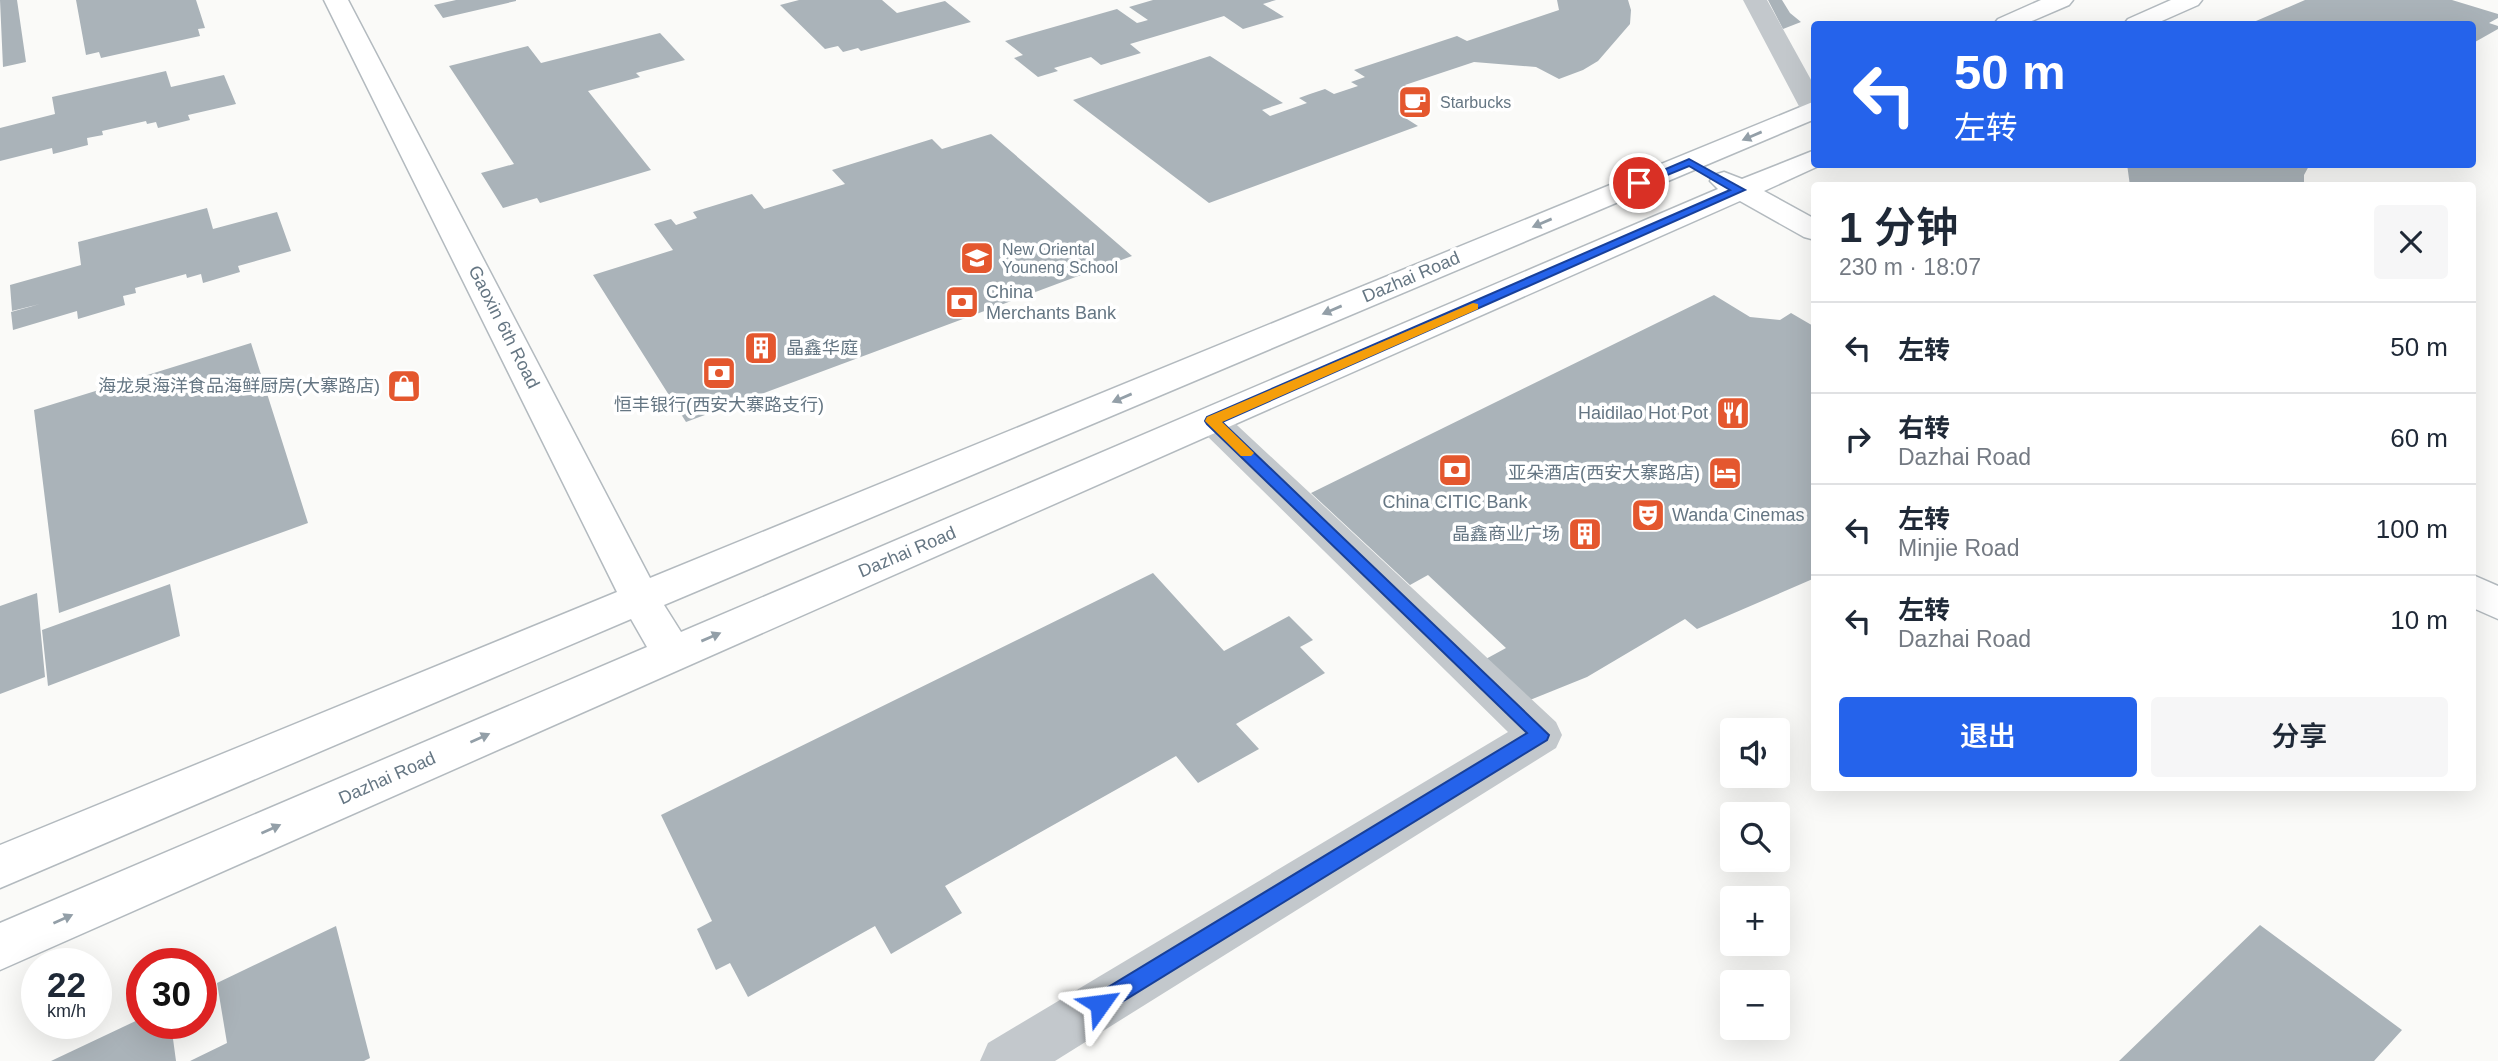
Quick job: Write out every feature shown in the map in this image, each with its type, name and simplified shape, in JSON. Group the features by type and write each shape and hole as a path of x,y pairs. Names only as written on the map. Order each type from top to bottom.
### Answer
{"main road":[{"name":"Gaoxin 6th Road","path":"336,0 640,598 672,654"},
{"path":"2013,21 2061,0"},
{"path":"2143,21 2190,0"},
{"name":"Dazhai Road","path":"0,867 1811,110"},
{"name":"Dazhai Road","path":"0,947 1811,160"},
{"path":"1689,162 1811,229"},
{"path":"2476,592 2498,604"}],"street":[{"path":"1755,0 1811,103"},
{"path":"1007,1061 1540,735 1212,421"}],"building":[{"path":"0,0 17,0 26,62 3,67"},
{"path":"76,0 196,0 205,28 198,29 200,36 101,58 99,52 86,55"},
{"path":"456,0 516,1 443,18 434,5"},
{"path":"799,0 882,0 897,13 945,1 971,22 861,51 858,48 843,52 838,46 825,49 780,5"},
{"path":"1153,0 1276,0 1263,4 1284,17 1243,29 1224,16 1130,44 1141,53 1101,65 1091,57 1054,68 1058,71 1038,77 1014,58 1023,55 1005,41 1117,9 1137,23 1141,22 1148,20 1129,7"},
{"path":"1557,0 1628,0 1631,10 1630,24 1598,61 1559,79 1536,67 1474,62 1405,85 1409,88 1399,91 1399,114 1418,126 1209,203 1073,100 1210,56 1283,103 1262,110 1270,116 1307,103 1299,98 1310,94 1325,89 1334,94 1358,86 1351,82 1365,77 1354,70 1457,36 1467,41 1559,10"},
{"path":"1768,0 1782,0 1790,13 1801,22 1783,29"},
{"path":"2305,0 2452,0 2498,14 2498,18 2489,23 2498,26 2498,29 2476,41 2476,21 2256,21"},
{"path":"660,33 685,60 636,73 640,77 588,91 651,170 540,203 537,198 503,208 481,173 514,164 449,66 528,46 541,63"},
{"path":"166,71 171,87 224,75 236,104 188,115 190,120 158,128 156,122 147,124 146,121 102,131 103,135 87,138 88,145 53,154 52,148 0,161 0,128 55,114 52,97"},
{"name":"晶鑫华庭","path":"991,134 1132,256 686,422 593,275 673,250 654,224 671,219 676,225 697,218 693,212 752,194 764,209 845,184 832,170 932,139 942,149"},
{"path":"2128,168 2308,168 2304,182 2129,182"},
{"path":"207,208 213,229 277,212 291,251 238,266 240,272 203,283 201,274 187,278 186,274 135,288 136,293 123,296 125,305 78,319 77,311 13,330 11,312 40,304 12,311 10,285 81,265 78,242"},
{"name":"晶鑫商业广场","path":"1714,295 1750,317 1780,320 1791,313 1811,325 1811,580 1697,629 1685,619 1587,677 1530,700 1484,660 1506,648 1428,575 1410,585 1311,493"},
{"path":"251,343 308,523 59,613 34,410"},
{"path":"1153,573 1224,651 1289,616 1313,640 1300,647 1325,673 1236,724 1259,749 1198,783 1176,756 945,886 962,913 891,954 875,926 748,997 730,963 716,970 697,929 712,921 661,815"},
{"path":"170,584 180,636 48,686 42,630"},
{"path":"37,593 45,677 0,694 0,606"},
{"path":"2260,925 2402,1030 2374,1061 2119,1061"},
{"path":"336,926 370,1058 364,1061 190,1061 227,1043 217,983"},
{"path":"126,1026 126,1039 173,1039 176,1061 51,1061 98,1039 112,1039 112,1032"}],"slow traffic":[{"path":"1246,453 1212,421 1473,307"}],"place":[{"name":"Starbucks","path":"1415,102"},
{"name":"New Oriental Youneng School","path":"977,258"},
{"name":"China Merchants Bank","path":"962,302"},
{"name":"晶鑫华庭","path":"761,348"},
{"name":"恒丰银行(西安大寨路支行)","path":"719,373"},
{"name":"海龙泉海洋食品海鲜厨房(大寨路店)","path":"404,386"},
{"name":"Haidilao Hot Pot","path":"1733,413"},
{"name":"China CITIC Bank","path":"1455,470"},
{"name":"亚朵酒店(西安大寨路店)","path":"1725,473"},
{"name":"Wanda Cinemas","path":"1648,515"},
{"name":"晶鑫商业广场","path":"1585,534"}],"route":[{"path":"1100,1004 1540,735 1212,421 1740,190 1689,162 1639,183"}]}
